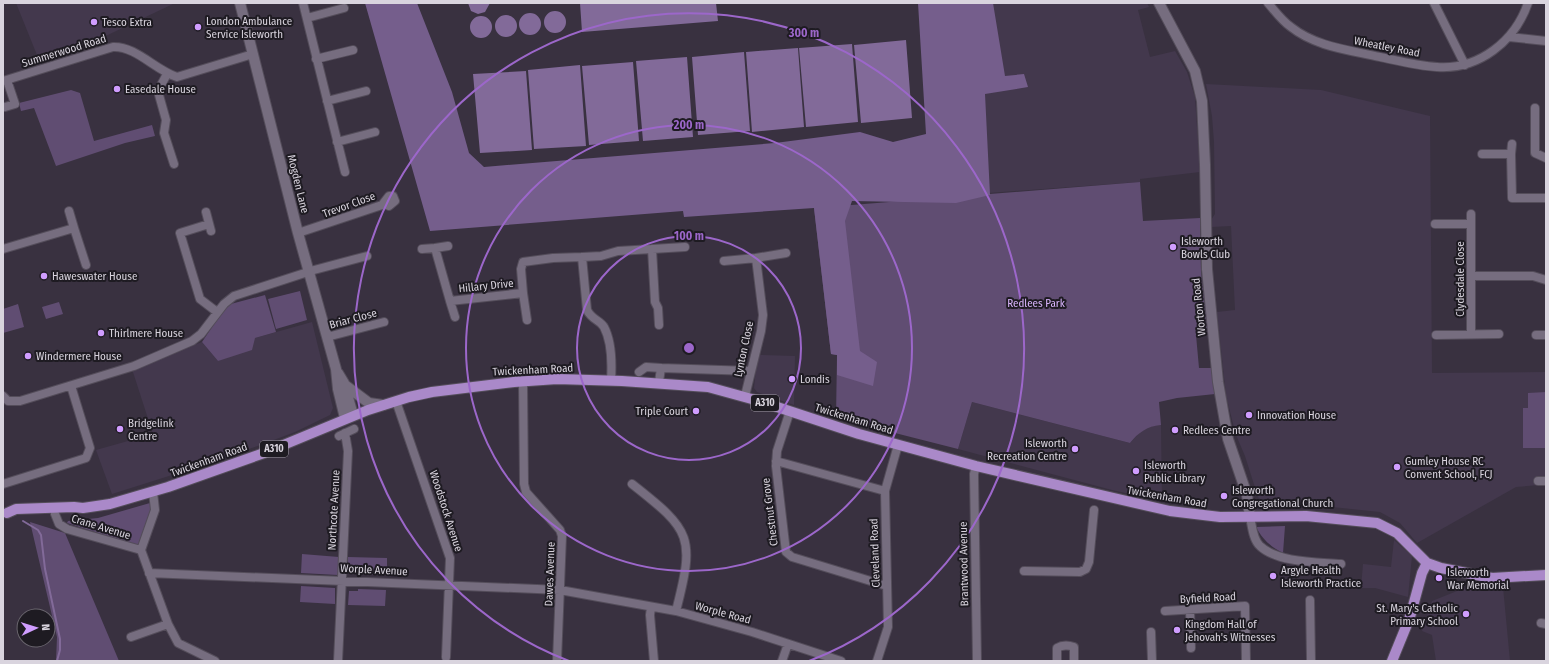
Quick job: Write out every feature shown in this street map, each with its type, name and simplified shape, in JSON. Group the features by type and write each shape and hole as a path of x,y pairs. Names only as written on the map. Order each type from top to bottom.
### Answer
{"main road":[{"name":"Twickenham Road","path":"5,513 16,509 83,508 110,504 153,492 264,453 349,417 396,401 459,388 523,381 611,380 659,382 708,387 745,396 898,445 976,466 1170,511 1220,517 1306,516 1377,523 1397,533 1427,563 1466,574 1492,578 1546,575"},
{"name":"Twickenham Road","path":"5,513 17,515 55,514 74,512 83,508"},
{"path":"1392,661 1410,618 1422,573 1427,563"}],"street":[{"name":"Mogden Lane","path":"240,3 308,273 336,369 338,389 349,417"},
{"path":"302,3 345,172"},
{"name":"Worton Road","path":"1159,3 1195,71 1202,101 1207,269 1217,368 1228,439 1247,495 1250,517"},
{"name":"Wheatley Road","path":"1268,3 1291,28 1328,46 1415,64 1439,67 1465,65 1480,59 1509,37 1524,15 1528,3"},
{"path":"1434,3 1465,65"},
{"path":"306,18 344,8"},
{"path":"1509,37 1546,41"},
{"name":"Summerwood Road","path":"5,107 15,104 5,80 113,47 123,47 168,74"},
{"path":"316,59 353,50"},
{"path":"174,164 164,133 166,120 159,95 160,87 168,74 177,77 253,54"},
{"path":"327,101 366,91"},
{"path":"1535,108 1536,153 1546,158"},
{"path":"338,142 374,132"},
{"path":"1512,144 1512,198 1546,198"},
{"path":"1482,154 1512,154"},
{"name":"Trevor Close","path":"298,234 384,203"},
{"path":"69,212 86,265"},
{"path":"206,212 210,227 180,232 200,299 217,312"},
{"name":"Clydesdale Close","path":"1471,214 1471,334"},
{"path":"1435,224 1471,224"},
{"path":"3,249 74,228"},
{"path":"422,249 448,246"},
{"path":"611,380 611,357 607,334 604,326 591,318 587,310 582,257 601,256 618,251 685,247"},
{"name":"Hillary Drive","path":"435,248 454,317"},
{"path":"652,249 655,302 658,308 659,325"},
{"path":"724,261 786,254"},
{"path":"3,396 8,401 20,401 134,366 192,341 201,334 217,312 234,296 314,270 367,256"},
{"name":"Hillary Drive","path":"527,320 521,269 523,262 553,258 582,257"},
{"name":"Lynton Close","path":"745,396 761,331 763,315 756,258"},
{"path":"1471,276 1533,276 1546,280"},
{"name":"Hillary Drive","path":"450,301 523,293"},
{"name":"Briar Close","path":"327,338 384,322"},
{"path":"1436,335 1499,334"},
{"path":"1536,335 1546,335"},
{"path":"639,372 646,367 751,371"},
{"path":"659,382 661,368"},
{"name":"Mogden Lane","path":"336,369 344,383 349,417"},
{"name":"Dawes Avenue","path":"523,381 524,484 526,492 560,530 562,536 557,661"},
{"name":"Mogden Lane","path":"344,383 369,403 383,405"},
{"path":"3,484 86,458 89,455 90,448 71,386"},
{"name":"Woodstock Avenue","path":"396,401 450,558 446,656"},
{"name":"Chestnut Grove","path":"790,411 776,461 786,552 792,557 887,586"},
{"name":"Northcote Avenue","path":"338,661 348,451 342,435 354,430"},
{"name":"Cleveland Road","path":"877,661 888,627 885,491 898,445"},
{"path":"776,461 885,491"},
{"name":"Brantwood Avenue","path":"976,466 974,474 974,568 978,661"},
{"path":"632,484 667,511 677,524 686,544 688,556 676,611"},
{"path":"141,550 154,514 155,505 153,492"},
{"path":"1024,571 1080,572 1086,569 1090,562 1094,510"},
{"name":"Crane Avenue","path":"55,514 59,524 67,529 141,550 168,624 178,643 215,661"},
{"path":"1250,517 1256,540 1260,546 1281,558 1341,564"},
{"name":"Worple Avenue","path":"149,573 450,584 560,590 597,596"},
{"name":"Worple Road","path":"597,596 676,611 752,632 841,661"},
{"path":"1310,600 1311,661"},
{"name":"Byfield Road","path":"1165,611 1245,606 1246,661"},
{"path":"651,607 650,616 654,661"},
{"path":"1190,610 1191,648"},
{"path":"131,637 168,624"},
{"path":"1151,632 1152,661"},
{"path":"782,661 788,644"},
{"path":"1057,661 1057,648 1061,646 1074,647 1074,661"}],"shaded area":[{"path":"16,3 175,3 93,42 37,55"},
{"path":"365,3 417,3 452,92 469,153 484,167 775,143 860,132 893,142 926,134 918,3 993,3 1005,76 1024,74 1028,87 985,94 990,195 956,203 852,201 845,221 860,351 877,362 873,386 837,375 837,355 831,354 814,208 684,217 683,211 430,231"},
{"path":"468,3 490,3 485,12 478,14 471,11"},
{"path":"580,3 716,3 718,21 582,32"},
{"path":"987,3 1147,3 1149,7 1138,10 1150,57 1175,51 1187,72 1195,97 1200,172 1140,179 1140,182 988,193 982,95"},
{"path":"555,11 563,14 566,22 563,30 555,33 547,30 544,22 547,14"},
{"path":"530,13 538,16 541,24 538,32 530,35 522,32 519,24 522,16"},
{"path":"506,15 514,18 517,26 514,34 506,37 498,34 495,26 498,18"},
{"path":"481,16 489,19 492,27 489,35 481,38 473,35 470,27 473,19"},
{"path":"906,40 912,118 861,123 854,45"},
{"path":"852,44 858,122 806,127 799,48"},
{"path":"798,48 804,127 752,132 746,52"},
{"path":"744,52 750,131 698,135 692,57"},
{"path":"687,57 693,137 643,141 636,61"},
{"path":"633,62 639,141 589,145 582,66"},
{"path":"580,65 586,146 534,149 528,70"},
{"path":"526,71 532,150 480,153 473,74"},
{"path":"1206,84 1321,90 1430,116 1432,373 1546,372 1546,478 1539,485 1516,487 1417,543 1400,523 1380,512 1323,506 1313,503 1262,501 1258,497 1245,456 1236,435 1226,396 1217,312 1235,310 1231,226 1211,227 1211,220 1215,214 1214,142 1212,116"},
{"path":"312,322 333,408 330,415 295,432 263,444 112,494 96,450 153,434 132,369 202,342 218,361 255,338"},
{"path":"760,355 795,356 794,405 757,392 754,388 756,368"},
{"path":"972,402 1130,443 1140,432 1152,426 1161,425 1162,501 1112,490 958,449"},
{"path":"1394,540 1412,556 1408,597 1375,588 1361,588 1363,564 1391,567"},
{"name":"St. Mary's Catholic Primary School","path":"1488,585 1503,587 1510,661 1436,661 1432,635 1422,631 1432,601 1467,587"}],"green space":[{"path":"71,90 80,93 94,141 152,125 155,136 125,143 56,166 34,108 21,111 19,103"},
{"name":"Redlees Park","path":"1140,182 1143,221 1200,218 1201,272 1208,334 1196,335 1199,368 1211,368 1215,394 1177,398 1159,402 1161,425 1151,427 1143,431 1130,443 972,402 958,449 836,418 837,355 831,354 814,208"},
{"path":"300,291 307,320 276,329 268,299"},
{"path":"265,295 276,332 255,338 252,350 218,361 202,342 227,305"},
{"path":"59,302 63,314 46,319 42,307"},
{"path":"18,304 24,327 3,333 3,309"},
{"path":"1546,392 1546,448 1523,448 1523,408 1528,408 1528,393"},
{"path":"150,503 153,511 139,546 67,523 68,521 98,518"},
{"path":"30,522 65,533 119,661 56,661 56,608 50,608"},
{"path":"1285,526 1283,553 1267,542 1261,536 1256,527"},
{"path":"302,554 339,557 338,575 301,573"},
{"path":"348,557 387,558 387,575 358,574 358,571 348,570"},
{"path":"301,586 335,588 335,604 300,602"},
{"path":"358,589 386,590 385,606 348,605 349,591 358,591"}],"waterway":[{"path":"23,521 38,530 41,535 45,569 60,639 60,650 57,661"}],"place":[{"name":"Tesco Extra","path":"94,22"},
{"name":"London Ambulance Service Isleworth","path":"198,27"},
{"name":"Easedale House","path":"117,89"},
{"name":"Isleworth Bowls Club","path":"1173,247"},
{"name":"Haweswater House","path":"44,276"},
{"name":"Thirlmere House","path":"101,333"},
{"name":"Windermere House","path":"28,356"},
{"name":"Londis","path":"792,379"},
{"name":"Triple Court","path":"696,411"},
{"name":"Innovation House","path":"1249,415"},
{"name":"Bridgelink Centre","path":"120,429"},
{"name":"Redlees Centre","path":"1175,430"},
{"name":"Isleworth Recreation Centre","path":"1075,449"},
{"name":"Gumley House RC Convent School, FCJ","path":"1397,467"},
{"name":"Isleworth Public Library","path":"1136,471"},
{"name":"Isleworth Congregational Church","path":"1224,496"},
{"name":"Argyle Health Isleworth Practice","path":"1273,576"},
{"name":"Isleworth War Memorial","path":"1439,578"},
{"name":"St. Mary's Catholic Primary School","path":"1466,614"},
{"name":"Kingdom Hall of Jehovah's Witnesses","path":"1177,630"}]}
